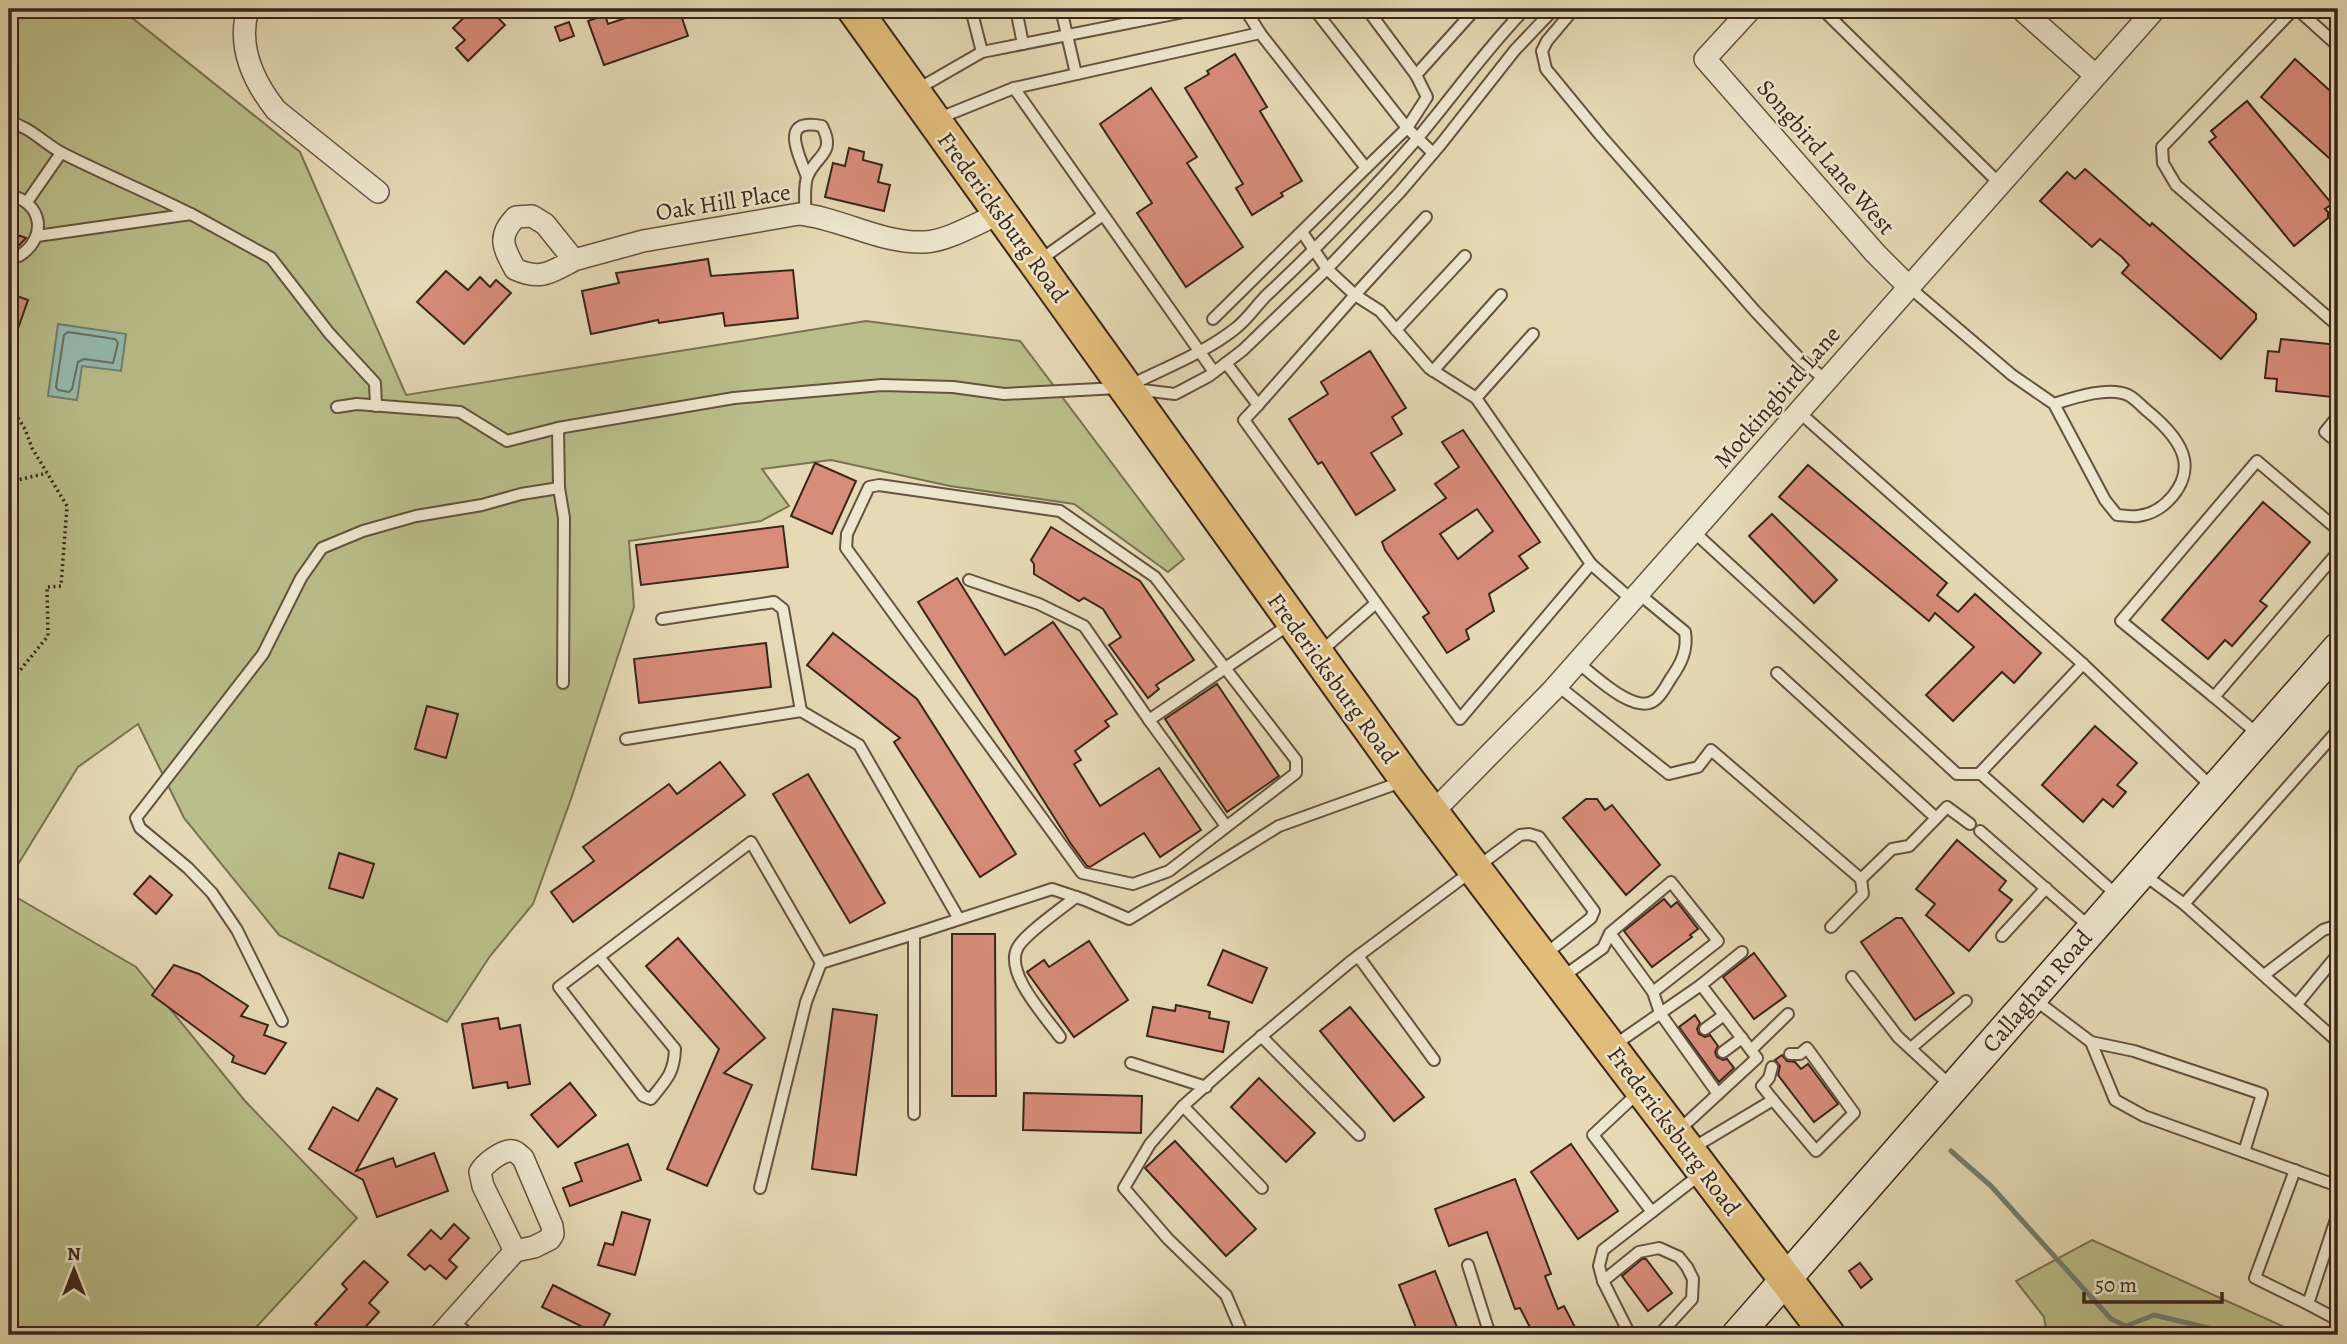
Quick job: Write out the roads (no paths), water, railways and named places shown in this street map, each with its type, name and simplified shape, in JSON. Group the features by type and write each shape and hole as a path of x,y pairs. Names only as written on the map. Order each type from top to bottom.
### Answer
{"main road":[{"name":"Fredericksburg Road","path":"855,9 1407,780 1828,1335"},
{"name":"Callaghan Road","path":"1737,1335 2338,648"}],"street":[{"path":"248,9 245,38 248,60 264,95 276,110 378,192"},
{"name":"Songbird Lane West","path":"1751,9 1705,60 1875,253 1909,287"},
{"path":"2021,9 2095,75"},
{"name":"Mockingbird Lane","path":"1432,814 1557,685 2155,9"},
{"name":"Oak Hill Place","path":"574,260 643,241 744,222 805,215 906,241 926,242 1001,213"},
{"path":"447,1328 515,1251 542,1243 553,1234 523,1158 513,1151 507,1151 486,1163 480,1172 483,1186 515,1251"}],"lane":[{"path":"971,9 982,52"},
{"path":"1016,9 1023,44"},
{"path":"1061,9 1076,74"},
{"path":"914,92 982,52 1199,9"},
{"path":"1245,9 1260,33 1366,168"},
{"path":"1314,9 1407,128 1433,153"},
{"path":"337,407 357,404 460,412 507,441 558,428 734,398 882,385 953,387 1004,394 1126,388 1175,394 1226,363 1270,326 1327,269 1433,153 1515,50 1554,9"},
{"path":"1574,9 1546,41 1542,51 1546,69 1601,136 1755,311 1801,360 1826,380"},
{"path":"1822,9 2000,184"},
{"path":"2338,46 2295,9 2162,147 2163,163 2176,185 2338,326"},
{"path":"1126,388 1198,351 1237,327 1262,299 1316,249 1417,139 1522,10 1536,28"},
{"path":"1213,319 1407,128 1427,97 1416,75 1370,13"},
{"path":"1416,75 1471,14"},
{"path":"934,120 1014,88 1260,33"},
{"path":"1014,88 1214,372"},
{"path":"9,122 23,125 61,153 191,214 271,258 329,333 375,383 376,406"},
{"path":"805,215 807,177 793,138 802,125 822,126 828,141 826,152 807,177"},
{"path":"27,202 61,153"},
{"path":"9,195 27,202 36,214 38,225 37,236 27,251 19,256"},
{"path":"37,236 191,214"},
{"path":"1036,262 1103,215"},
{"path":"1426,217 1244,420 1460,719 1591,565"},
{"path":"1302,232 1327,269 1355,295 1380,311 1433,371 1476,398 1591,565 1685,632 1687,642 1681,664 1655,700 1644,704 1632,703 1577,662"},
{"path":"1396,330 1465,256"},
{"path":"1909,287 2012,375 2054,404 2105,500 2117,515 2138,516 2157,510 2171,499 2184,480 2184,459 2178,444 2159,420 2127,394 2098,392 2054,404"},
{"path":"1433,371 1501,295"},
{"path":"1476,398 1533,334"},
{"path":"1226,363 1258,405"},
{"path":"1799,412 2083,664 2215,789"},
{"path":"2338,416 2325,432 2338,443"},
{"path":"558,428 559,488 564,518 563,683"},
{"path":"2261,736 2120,621 2257,461 2338,530"},
{"path":"879,485 1060,511 1155,577 1296,760 1296,773 1226,826 1169,871 1133,884 1082,873 846,548 847,534 869,487 879,485"},
{"path":"282,1021 237,930 212,893 188,868 139,828 136,818 263,654 301,578 322,548 363,531 416,516 559,488"},
{"path":"1693,531 1957,774 1979,774 2120,897"},
{"path":"2214,697 2338,552"},
{"path":"969,580 1039,604 1084,626 1226,826"},
{"path":"662,619 774,602 783,609 801,711"},
{"path":"1317,655 1376,603"},
{"path":"1149,720 1293,622"},
{"path":"1979,774 2083,664"},
{"path":"1777,673 1936,818"},
{"path":"1557,685 1669,774 1698,767 1711,750 1861,879 1863,894 1831,927"},
{"path":"626,738 801,711 859,745 959,919"},
{"path":"2184,904 2338,730"},
{"path":"821,963 1052,889 1129,919 1279,826 1407,780"},
{"path":"1861,879 1892,849 1909,846 1947,807 1970,824"},
{"path":"1980,831 2092,929"},
{"path":"1244,1335 1226,1295 1168,1239 1124,1188 1150,1144 1183,1106 1261,1036 1358,956 1520,835 1539,837 1548,846 1594,911 1550,968"},
{"path":"599,957 675,1049 670,1075 651,1099 643,1096 559,987 751,842 821,963"},
{"path":"2141,873 2184,904 2338,1042"},
{"path":"1550,968 1603,948 1611,933 1671,882 1718,941 1653,992"},
{"path":"2002,936 2046,888"},
{"path":"1060,1037 1020,980 1014,963 1018,945 1076,897"},
{"path":"2264,975 2323,930 2338,925"},
{"path":"1611,933 1653,992 1660,1013 1704,1067 1718,1094"},
{"path":"914,934 915,1114"},
{"path":"1611,1048 1701,985 1742,952"},
{"path":"2297,1004 2338,954"},
{"path":"1358,956 1434,1060"},
{"path":"760,1188 806,1002 821,963"},
{"path":"1852,977 1898,1037 1952,1088"},
{"path":"1630,1335 1603,1281 1599,1266 1603,1250 1652,1212 1690,1152 1718,1094 1757,1058 1701,985"},
{"path":"2032,997 2091,1042 2134,1051 2262,1094 2244,1152"},
{"path":"1911,1048 1966,1001"},
{"path":"1751,1050 1788,1014"},
{"path":"1705,1030 1724,1015"},
{"path":"1261,1036 1359,1135"},
{"path":"1723,1052 1742,1038"},
{"path":"2091,1042 2115,1100 2144,1116 2338,1186"},
{"path":"1774,1074 1762,1086 1816,1151 1854,1113 1807,1048 1795,1057"},
{"path":"1131,1063 1206,1087"},
{"path":"1642,1089 1592,1135 1652,1212"},
{"path":"1690,1152 1773,1100"},
{"path":"1183,1106 1262,1188"},
{"path":"2295,1170 2255,1279 2338,1320"},
{"path":"2308,1304 2338,1213"},
{"path":"1603,1281 1639,1252 1660,1248 1679,1257 1693,1279 1692,1299 1658,1335"},
{"path":"1468,1265 1490,1335"},
{"path":"447,1328 470,1335"}],"water":[{"path":"58,324 126,334 121,371 82,366 77,400 48,396"}],"waterway":[{"path":"1951,1151 1991,1186 2111,1319 2126,1326 2154,1315 2238,1335"}]}
